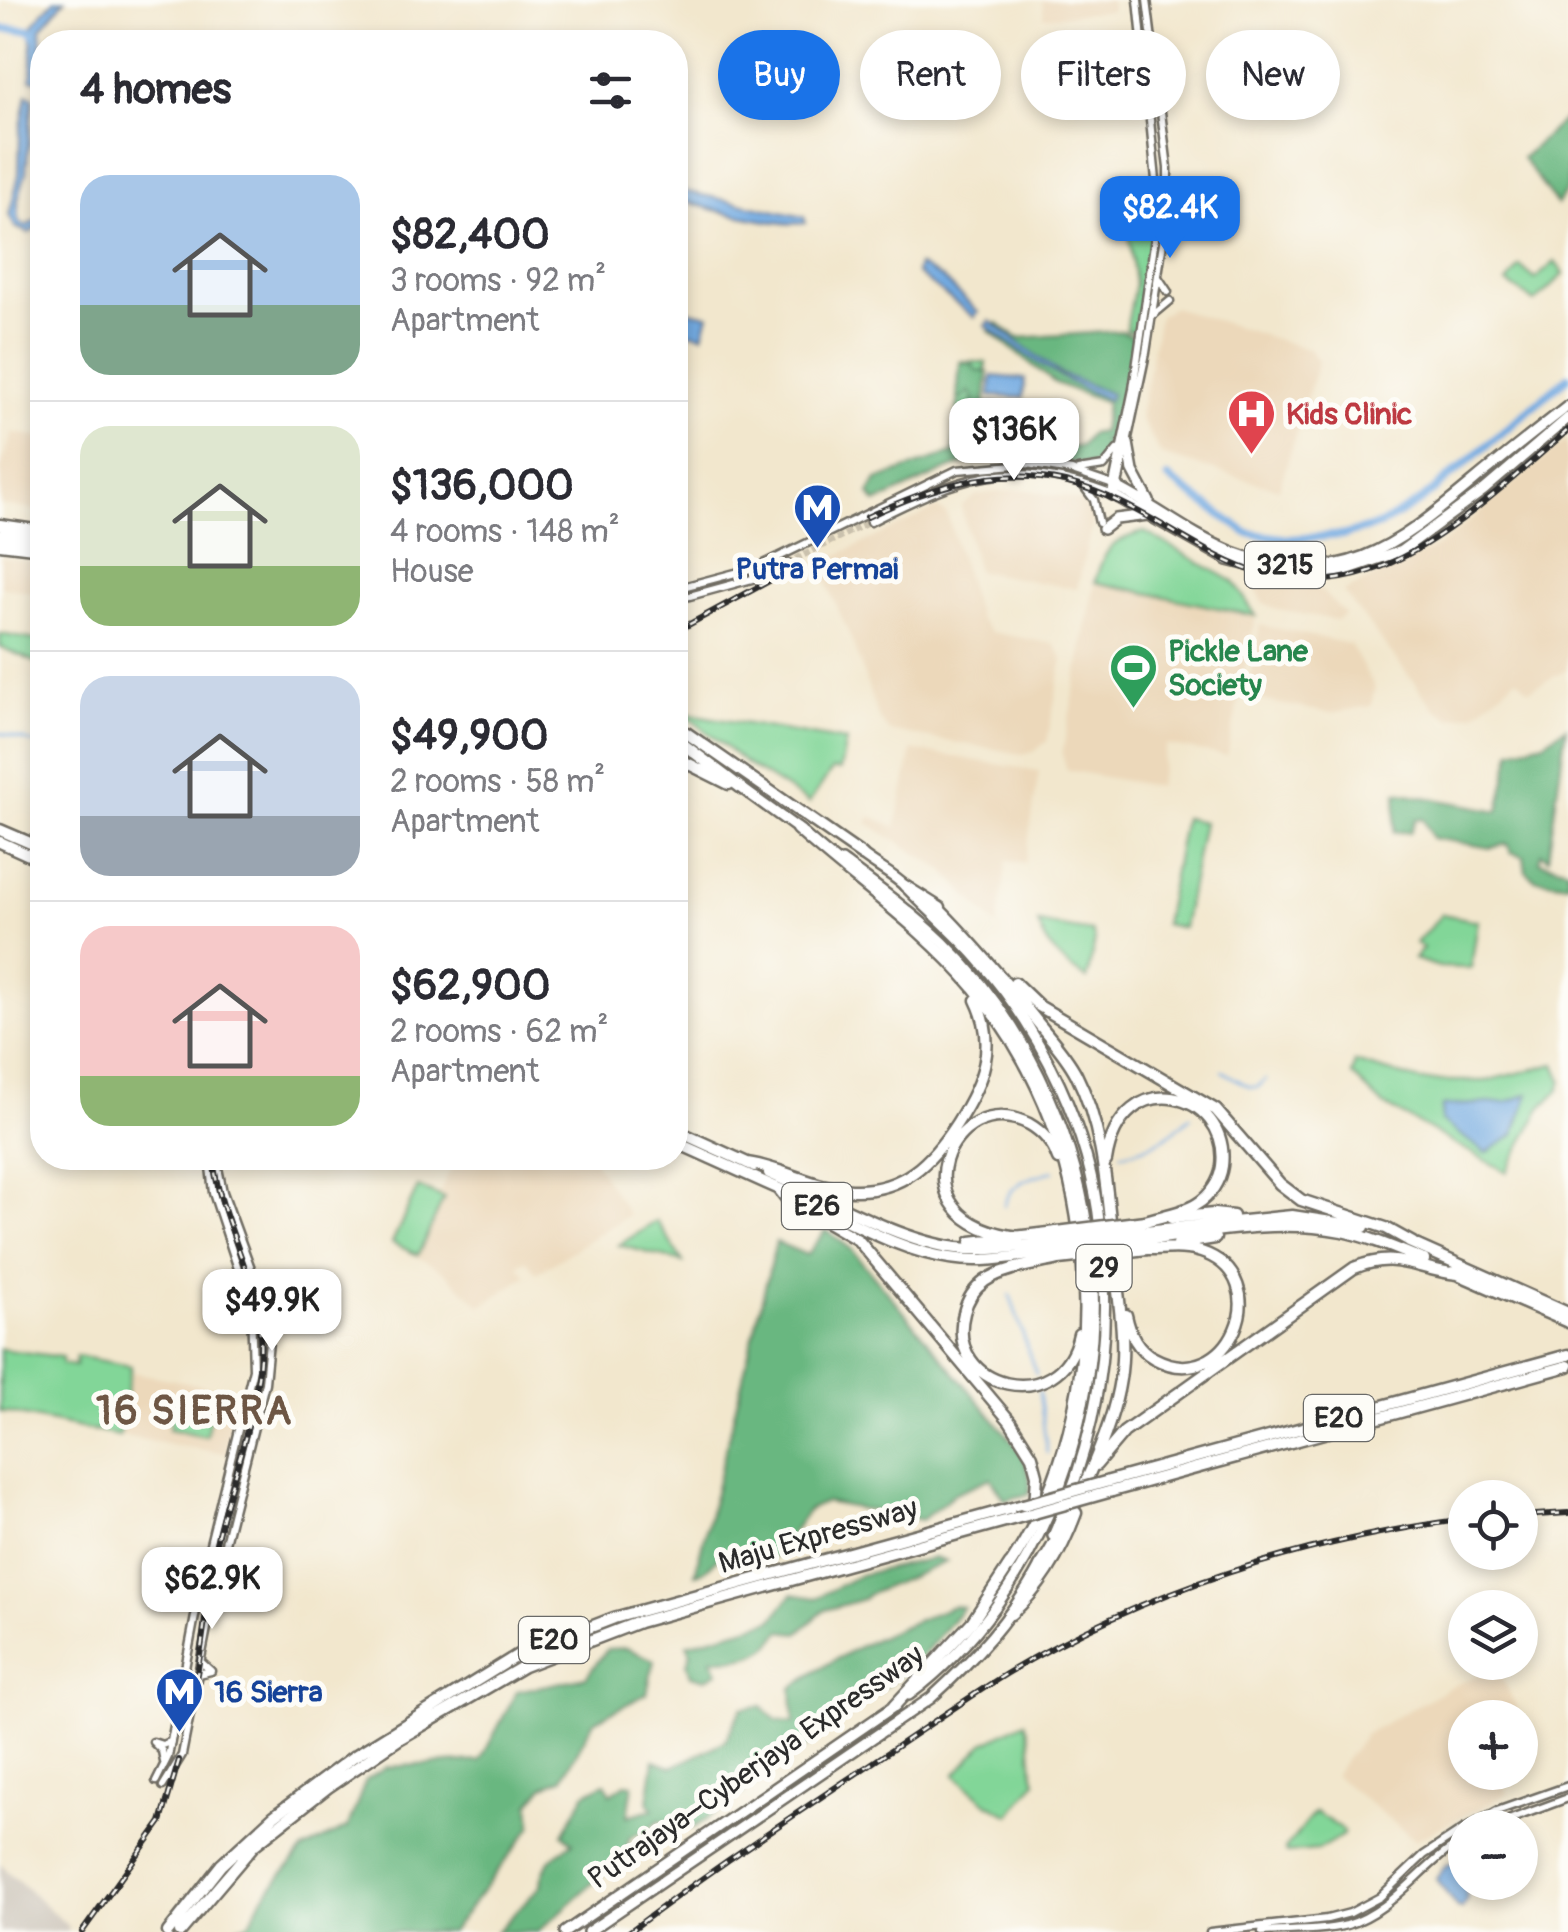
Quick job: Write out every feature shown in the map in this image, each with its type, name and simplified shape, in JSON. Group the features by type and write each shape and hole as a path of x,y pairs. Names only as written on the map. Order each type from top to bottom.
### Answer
{"highway":[{"path":"0,526 30,530"},
{"path":"0,535 30,539"},
{"path":"0,544 30,548"},
{"path":"688,728 705,744"},
{"path":"688,733 862,855"},
{"path":"688,748 740,787"},
{"path":"688,764 740,787"},
{"path":"797,828 942,955 974,988 1022,1059 1048,1111 1063,1152 1078,1226 1084,1291 1082,1359 1067,1440 1035,1525 972,1622 894,1706"},
{"path":"0,830 30,843"},
{"path":"0,842 30,856"},
{"path":"905,886 936,905 982,944 1030,999 1216,1110 1290,1193 1319,1208 1386,1228 1568,1312"},
{"path":"936,905 988,960 1074,1071 1098,1132 1122,1349 1118,1389 1102,1439 1059,1538 1040,1567"},
{"path":"747,1163 822,1186 854,1190 882,1188 927,1164 982,1082 987,1050 988,1032 980,1006 942,955"},
{"path":"1104,1174 1112,1133 1126,1112 1137,1104 1166,1097 1181,1100 1204,1114 1214,1127 1222,1161 1215,1185 1196,1205 1146,1235"},
{"path":"1070,1188 1048,1139 1022,1121 990,1119 962,1133 946,1160 944,1175 950,1202 958,1214 978,1228 1058,1246 1146,1235 1214,1214 1245,1219 1326,1219 1414,1243"},
{"name":"E26","path":"688,1136 940,1246 1058,1246"},
{"name":"E26","path":"688,1148 923,1252 979,1264 1058,1246"},
{"path":"779,1189 786,1198 867,1248 1024,1440 1036,1475 1036,1506 1008,1568"},
{"path":"1084,1291 1077,1344 1054,1376 1029,1386 990,1378 978,1368 964,1344 962,1330 971,1296 982,1284 1058,1246 1146,1235 1248,1233 1264,1226 1305,1226 1355,1234 1568,1322"},
{"path":"1116,1275 1134,1340 1147,1354 1175,1366 1190,1366 1216,1355 1229,1342 1239,1321 1240,1298 1231,1274 1201,1252 1146,1235"},
{"path":"940,1246 1020,1237"},
{"path":"1012,1614 1046,1574 1069,1532 1098,1462 1124,1432 1354,1268 1387,1260 1416,1262 1458,1274"},
{"name":"Maju Expressway","path":"180,1932 254,1845 316,1796 399,1738 524,1666 639,1622 1016,1518 1111,1486 1568,1355"},
{"name":"Maju Expressway","path":"168,1932 221,1866 274,1816 367,1747 518,1656 614,1618 1023,1505 1111,1486 1568,1366"}],"main road":[{"path":"1081,482 1094,500 1101,526 1152,511 1124,443 1159,210 1138,0"},
{"path":"1115,491 1166,228 1168,168 1147,0"},
{"path":"1151,318 1169,297 1157,276"},
{"name":"3215","path":"688,585 758,567 957,470 1026,464 1072,471 1230,551 1274,563 1317,566 1354,560 1389,547 1421,526 1568,406"},
{"name":"3215","path":"1152,511 1228,560 1274,572 1317,574 1354,569 1401,551 1518,463 1568,418"},
{"path":"1072,471 1104,466 1124,443"},
{"path":"1508,454 1500,468 1518,463"},
{"name":"3215","path":"870,522 947,485 978,476 1026,474 1115,491"},
{"path":"1473,482 1490,477 1484,490"},
{"path":"688,594 752,580 788,563"},
{"name":"Putrajaya–Cyberjaya Expressway","path":"564,1932 935,1676 964,1645 1012,1580 1046,1520 1072,1450 1086,1385 1093,1321 1090,1252 1081,1194 1066,1138 1041,1080 1003,1014 931,930 740,787"},
{"name":"Putrajaya–Cyberjaya Expressway","path":"588,1932 931,1698 962,1670 1012,1614 1040,1567 1082,1464 1092,1428 1102,1370 1106,1283 1092,1179 1066,1099 1024,1020 978,959 905,886 862,855"},
{"path":"213,1170 214,1193 251,1308 254,1358 205,1564 161,1782 182,1755 227,1532 265,1383 269,1341 263,1301 216,1170"},
{"path":"164,1764 162,1752 153,1742 165,1745 171,1741"},
{"path":"1500,1810 1568,1786"},
{"path":"1536,1810 1568,1798"},
{"path":"1210,1932 1350,1913 1380,1897 1424,1855 1448,1839"},
{"path":"1262,1932 1321,1930 1358,1921 1384,1906 1448,1851"}],"shaded area":[{"path":"1042,0 1111,0 1112,11 1044,17"},
{"path":"1173,307 1311,350 1318,362 1279,489 1161,455 1140,417 1159,316"},
{"path":"13,432 30,436 30,509 0,505 0,468"},
{"path":"1568,439 1568,669 1529,690 1517,678 1475,713 1451,718 1435,709 1343,592 1441,544"},
{"path":"1019,489 1066,497 1089,504 1095,512 1077,589 977,571 961,506 977,495"},
{"path":"937,508 947,514 979,620 991,632 1054,644 1063,658 1047,741 1034,752 1023,754 888,731 878,717 855,648 822,572 825,561"},
{"path":"0,557 30,561 30,592 0,586"},
{"path":"1095,582 1256,616 1227,756 1166,745 1158,787 1067,770 1062,754"},
{"path":"1254,585 1316,586 1345,614 1337,620 1278,610 1262,602"},
{"path":"1260,625 1350,644 1375,688 1371,706 1329,713 1245,697"},
{"path":"912,750 1039,771 1025,863 1007,861 997,927 943,870 867,823 871,816 896,827"},
{"path":"450,1170 600,1170 629,1215 537,1273 526,1260 518,1265 526,1276 481,1306 443,1271 390,1242 417,1185 439,1194"},
{"path":"132,1372 242,1393 229,1454 121,1436"},
{"path":"1467,1680 1503,1680 1513,1700 1448,1700 1448,1790 1505,1790 1507,1794 1475,1810 1448,1810 1448,1824 1415,1840 1334,1775 1365,1734"},
{"path":"0,1864 69,1927 67,1932 0,1932"}],"green space":[{"path":"1568,116 1568,188 1557,205 1522,158"},
{"path":"1152,204 1154,228 1134,331 1126,330 1135,284 1125,206"},
{"path":"1555,262 1564,274 1535,302 1507,283 1520,266 1535,279"},
{"path":"997,323 1018,338 1121,331 1135,337 1114,441 1102,441 1111,450 1104,460 1091,466 1052,459 984,457 876,503 869,494 877,480 955,452 962,435 969,437 973,397 969,392 963,399 957,398 960,362 988,372 983,433 1026,434 1054,446 1069,447 1081,446 1090,434 1102,432 1106,403 1055,383 989,331"},
{"path":"962,361 986,363 976,444 954,449"},
{"path":"1145,532 1234,582 1256,616 1095,582 1111,548 1124,538"},
{"path":"0,634 30,639 30,660 0,647"},
{"path":"688,714 846,741 840,770 832,770 809,803 745,763"},
{"path":"1566,727 1548,858 1541,853 1539,861 1568,869 1568,884 1535,879 1526,871 1524,856 1511,852 1507,844 1491,848 1432,838 1423,819 1416,819 1410,832 1394,832 1397,792 1499,811 1512,750 1544,742"},
{"path":"1184,818 1203,822 1183,928 1164,924"},
{"path":"1442,914 1478,921 1471,968 1439,967 1414,959 1423,948 1416,943"},
{"path":"1038,923 1092,932 1095,940 1087,979 1057,956"},
{"path":"1355,1062 1420,1081 1486,1081 1555,1064 1562,1080 1559,1090 1541,1108 1507,1172 1382,1104 1352,1075"},
{"path":"418,1187 444,1198 418,1255 392,1243"},
{"path":"657,1221 683,1262 619,1245"},
{"path":"826,1230 851,1249 1018,1448 1028,1470 1029,1494 1005,1500 991,1478 955,1493 922,1520 825,1502 808,1510 773,1559 735,1549 695,1574 776,1242 807,1255"},
{"path":"0,1349 62,1357 62,1364 75,1366 76,1356 131,1366 119,1436 0,1411"},
{"path":"160,1402 211,1412 206,1436 169,1429 172,1411 159,1407"},
{"path":"933,1558 946,1562 864,1599 825,1610 798,1633 781,1631 760,1652 712,1659 718,1672 705,1679 691,1675 687,1644 772,1620 792,1594 816,1598 860,1575"},
{"path":"953,1606 963,1607 919,1660 694,1828 659,1820 630,1837 624,1855 538,1932 496,1932 541,1886 551,1860 573,1843 563,1834 585,1794 605,1783 611,1794 627,1783 633,1784 628,1816 653,1809 648,1802 654,1760 673,1767 725,1741 742,1708 762,1706 776,1720 794,1723 792,1688 849,1652"},
{"path":"626,1648 654,1660 647,1694 594,1721 562,1779 544,1786 530,1804 532,1826 451,1932 225,1932 250,1923 261,1900 303,1850 348,1827 366,1780 387,1767 480,1761 517,1691 586,1677 607,1649"},
{"path":"1025,1722 1036,1781 1010,1815 986,1802 955,1775 984,1743"},
{"path":"1315,1812 1344,1831 1343,1835 1317,1850 1286,1853 1285,1849"}],"water":[{"path":"54,0 65,0 41,30 32,30"},
{"path":"27,94 30,130 26,173 18,200 19,221 26,226 30,224 29,233 15,227 9,215 19,174 20,132"},
{"path":"688,192 804,217 806,223 759,220 688,201"},
{"path":"918,265 943,279 978,312 974,317 916,273"},
{"path":"688,311 709,315 703,335 688,332"},
{"path":"990,321 1061,374 1111,394 1109,400 1076,385 1031,357 986,326"},
{"path":"992,376 1025,379 1023,398 990,396"},
{"path":"990,403 1023,405 1022,424 989,423"},
{"path":"1028,405 1061,408 1060,427 1027,425"},
{"path":"1529,1094 1514,1135 1486,1153 1441,1121 1442,1106 1507,1102"},
{"path":"1448,1864 1448,1895 1436,1879"},
{"path":"1452,1900 1466,1900 1462,1908"}],"waterway":[{"path":"0,29 30,30"},
{"path":"1168,478 1247,533 1289,539 1344,535 1380,525 1422,500 1568,377"},
{"path":"0,733 30,742"},
{"path":"1222,1071 1250,1087 1258,1087 1266,1079"},
{"path":"1121,1154 1159,1141 1191,1116"},
{"path":"1004,1206 1017,1186 1054,1171"},
{"path":"1010,1295 1036,1374"},
{"path":"1039,1391 1047,1453"}],"tunnel":[{"path":"788,563 870,522"}],"railway":[{"path":"867,517 963,482 1039,478 1105,495 1246,569 1283,579 1324,581 1370,571 1422,546 1474,510 1568,430"},
{"path":"688,625 793,568"},
{"path":"196,1679 216,1543 252,1412 260,1360 252,1289 222,1203 215,1170"},
{"path":"1538,1515 1568,1513"},
{"path":"629,1932 951,1710 1059,1644 1114,1617 1228,1573 1345,1540 1448,1522"},
{"path":"82,1932 161,1822 179,1760"}],"place":[{"name":"Kids Clinic","path":"1251,456"},
{"name":"Putra Permai","path":"817,550"},
{"name":"Pickle Lane Society","path":"1133,710"},
{"name":"16 Sierra","path":"179,1734"}],"district":[{"name":"16 SIERRA","path":"195,1411"}]}
